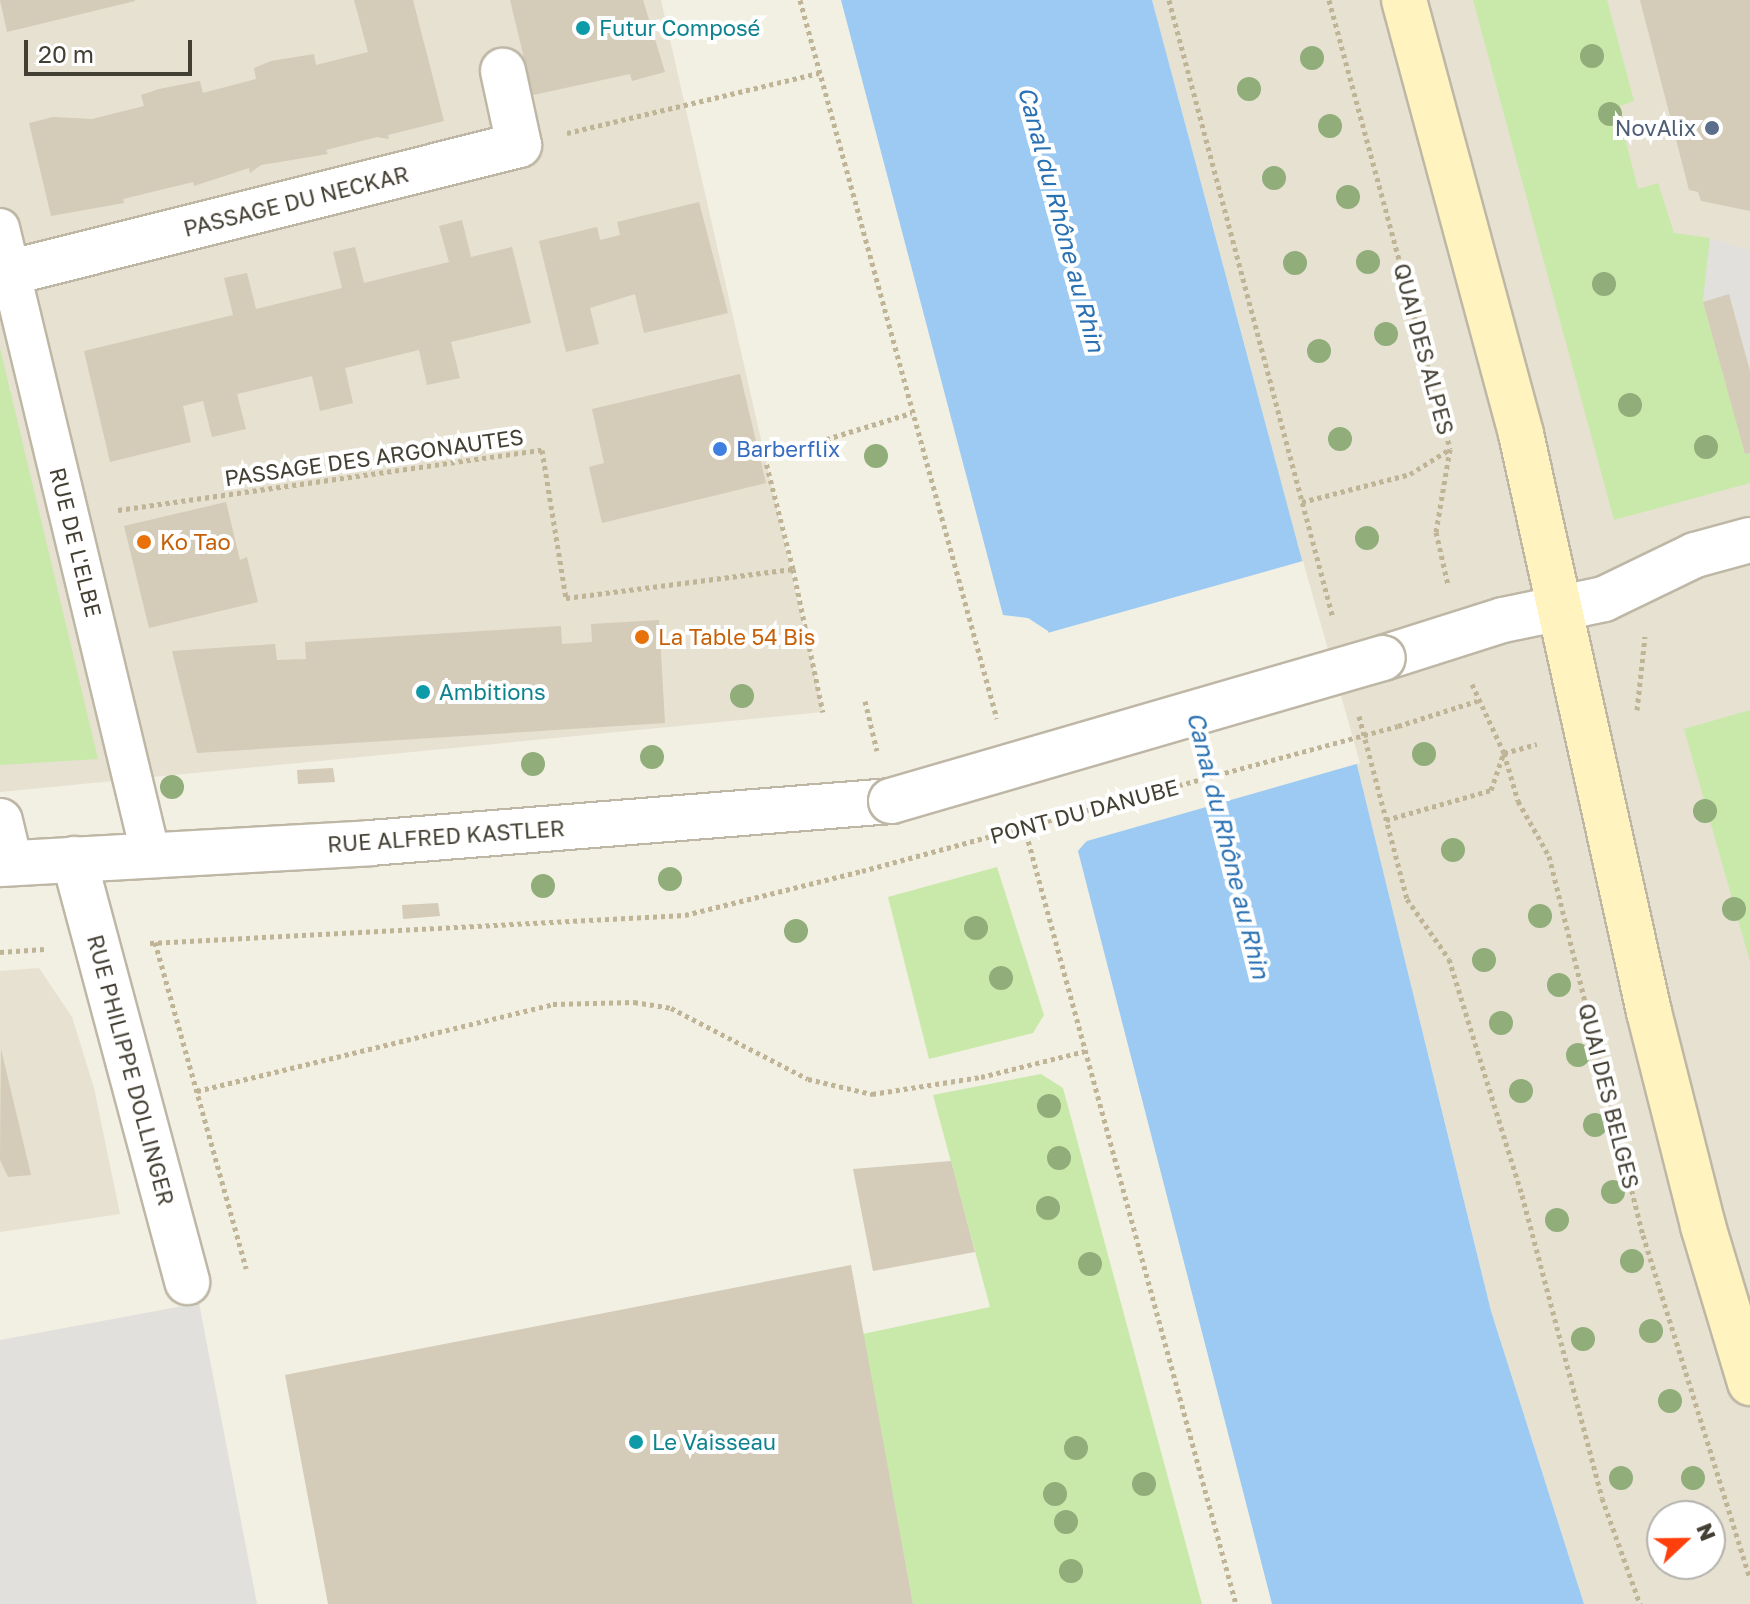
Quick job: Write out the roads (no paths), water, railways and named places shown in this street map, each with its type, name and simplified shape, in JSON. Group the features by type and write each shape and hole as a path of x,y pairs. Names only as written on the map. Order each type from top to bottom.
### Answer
{"main road":[{"path":"1404,0 1521,434 1649,1012 1703,1226 1750,1383"}],"street":[{"name":"PASSAGE DU NECKAR","path":"5,274 519,145 503,71"},
{"name":"RUE DE L'ELBE","path":"0,228 5,274 70,517 151,856"},
{"path":"1560,606 1604,599 1695,555 1750,540"},
{"name":"RUE ALFRED KASTLER","path":"5,864 891,801 1560,606"},
{"path":"0,821 5,864"},
{"name":"RUE PHILIPPE DOLLINGER","path":"74,859 187,1282"}],"water":[{"name":"Canal du Rhône au Rhin","path":"841,0 1152,0 1358,769 1491,1311 1584,1604 1272,1604 1078,851 1095,831 1048,631 1028,618 1003,615"}],"place":[{"name":"Futur Composé","path":"583,28"},
{"name":"NovAlix","path":"1712,128"},
{"name":"Barberflix","path":"720,449"},
{"name":"Ko Tao","path":"144,542"},
{"name":"La Table 54 Bis","path":"642,637"},
{"name":"Ambitions","path":"423,692"},
{"name":"Le Vaisseau","path":"636,1442"}]}
